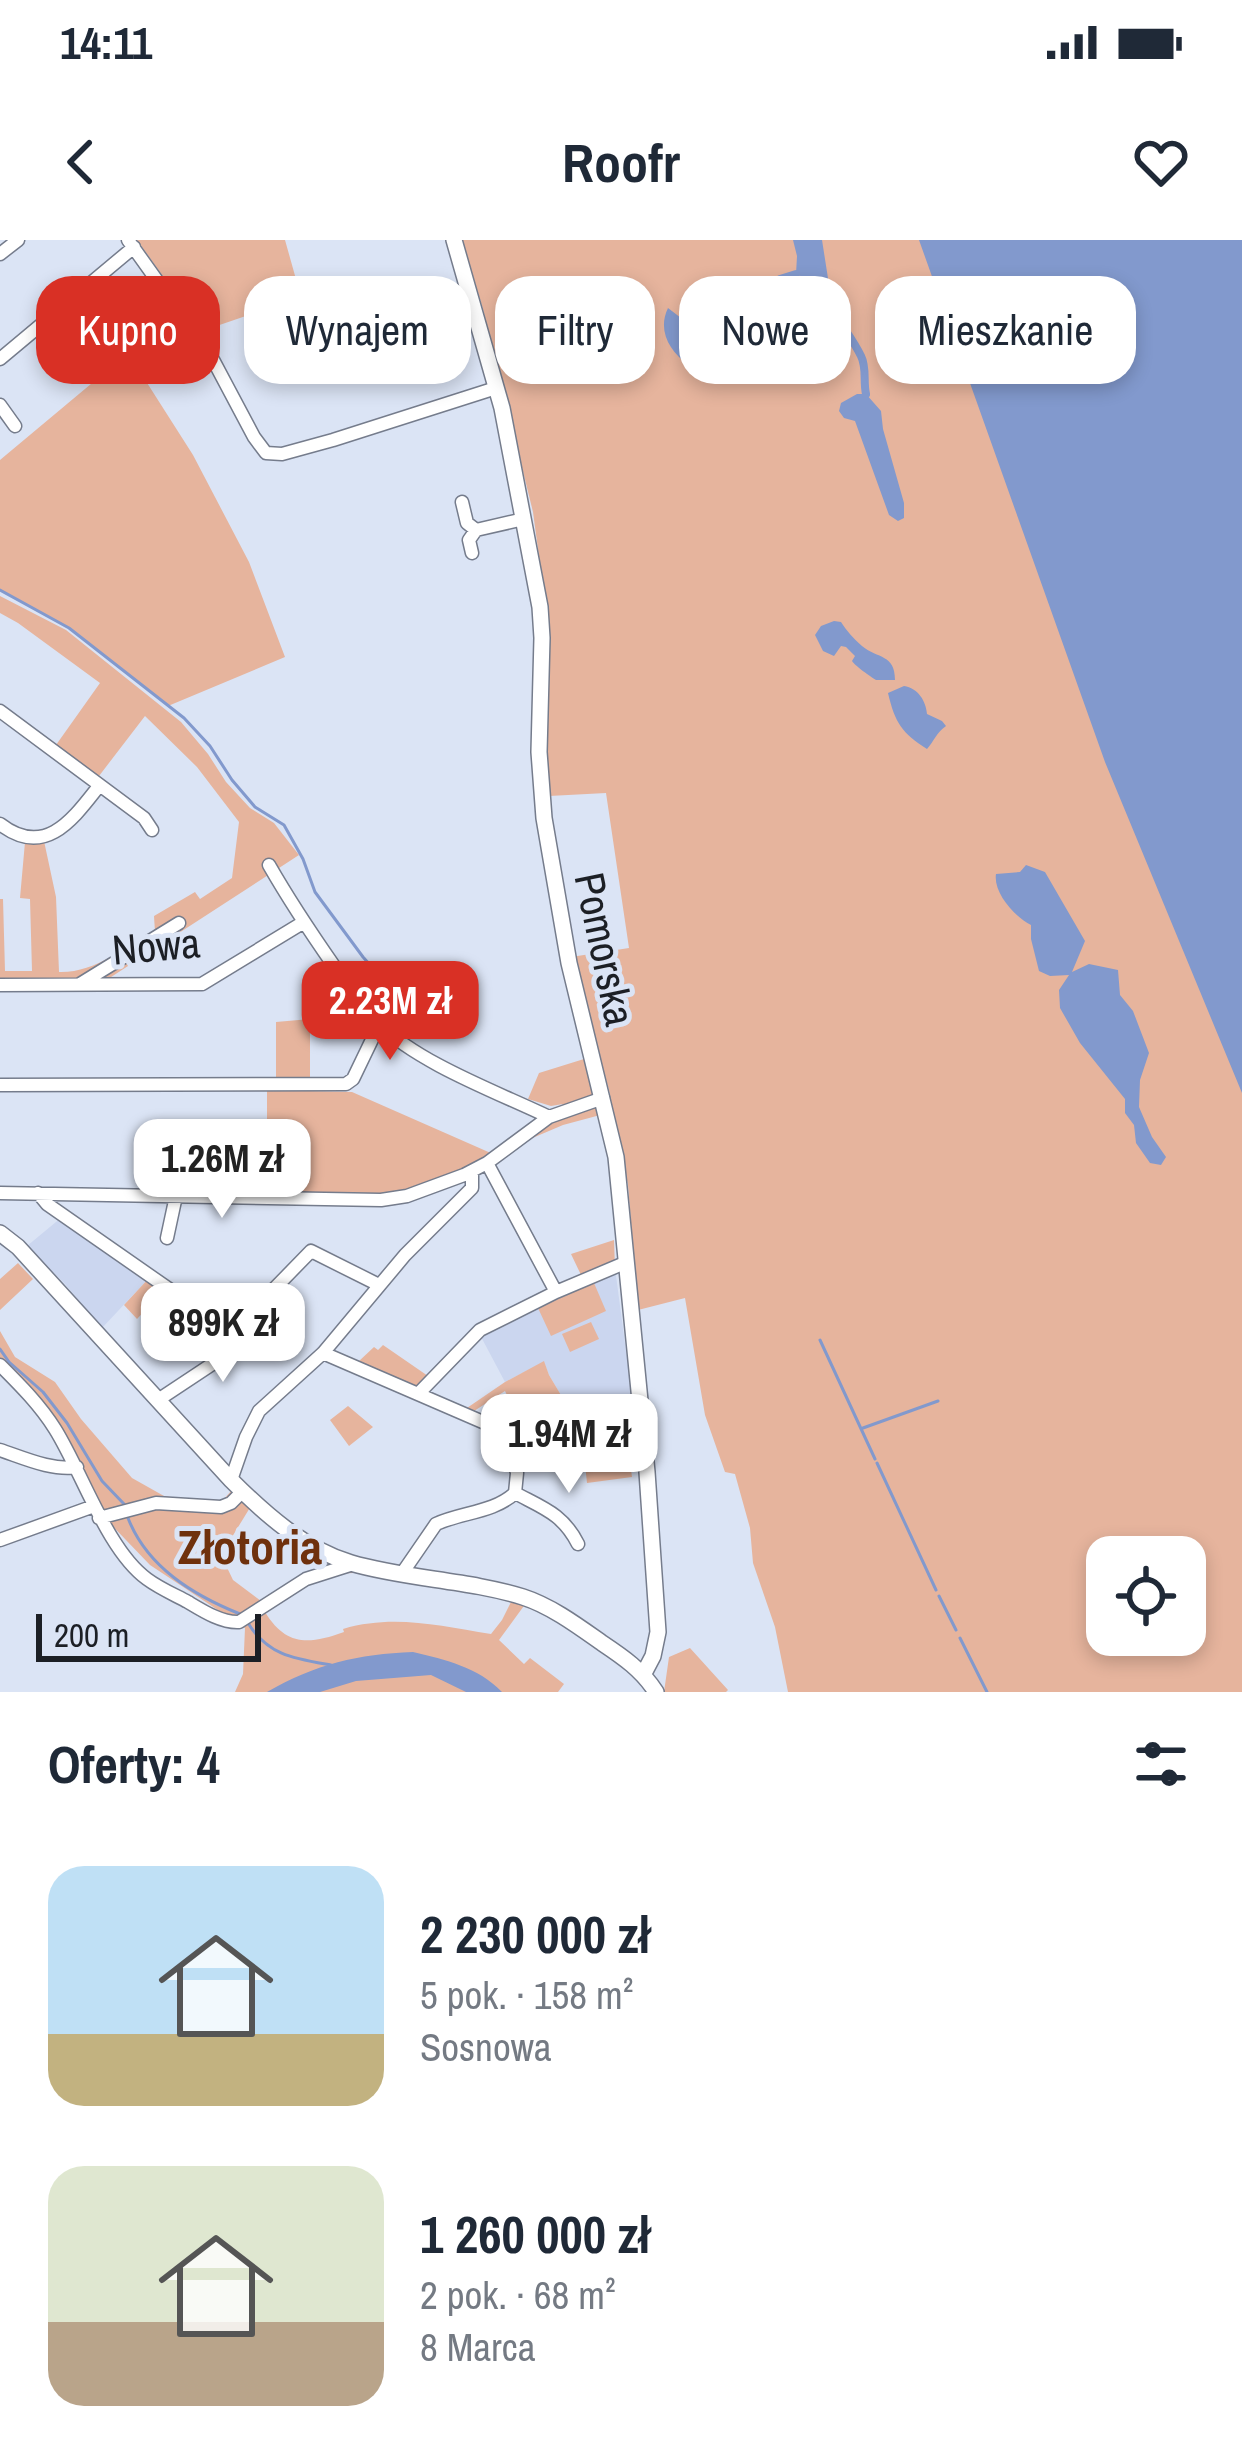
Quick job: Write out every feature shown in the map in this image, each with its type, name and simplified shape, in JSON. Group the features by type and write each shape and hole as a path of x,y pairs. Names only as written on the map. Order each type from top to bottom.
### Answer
{"main road":[{"name":"Pomorska","path":"454,240 496,388 524,519 542,627 538,734 544,818 569,963 616,1157 658,1632 643,1675"},
{"path":"0,1233 264,1513 309,1544 352,1564 529,1600 588,1633 643,1675 656,1692"}],"street":[{"path":"0,254 18,240"},
{"path":"0,359 131,244 211,356 266,453 282,454 332,440 496,388"},
{"path":"0,405 15,426"},
{"path":"462,502 467,523 476,530"},
{"path":"472,553 469,540 476,530 524,519"},
{"path":"0,711 144,818 152,830"},
{"path":"0,824 25,837 50,835 74,818 99,786"},
{"path":"269,865 353,994 379,1024 435,1062 549,1117"},
{"name":"Nowa","path":"0,985 202,984 304,922"},
{"path":"79,985 179,923"},
{"path":"0,1085 346,1084 379,1024"},
{"path":"0,1193 382,1200 472,1172 549,1117 603,1098"},
{"path":"487,1163 556,1292"},
{"path":"0,1540 97,1512 156,1503 221,1507 231,1503 246,1437 259,1411 323,1353 472,1188 472,1172"},
{"path":"38,1193 47,1204 202,1312 262,1331 158,1400"},
{"path":"167,1238 176,1196"},
{"path":"272,1291 311,1251 380,1286"},
{"path":"418,1394 480,1330 627,1262"},
{"path":"323,1353 492,1426 513,1458 515,1493 484,1510 436,1524 404,1572"},
{"path":"0,1365 51,1423 97,1512 145,1578 212,1614 239,1622 306,1579 352,1564"},
{"path":"513,1458 580,1436 642,1424"},
{"path":"0,1450 49,1465 77,1467"},
{"path":"515,1493 562,1520 578,1544"}],"shaded area":[{"path":"137,240 285,240 295,276 244,276 244,317 220,325 220,276 163,276"},
{"path":"462,240 1111,240 1124,276 875,276 875,384 1136,384 1136,309 1242,601 1242,1692 788,1692 735,1474 725,1472 705,1415 685,1298 638,1310 628,1185 609,1090 571,957 629,948 606,793 549,796 547,616 533,512 501,384 655,384 655,276 495,276 495,358"},
{"path":"91,384 148,384 193,455 249,562 285,657 168,706 69,628 0,590 0,460"},
{"path":"0,596 66,630 181,722 226,782 250,808 274,823 299,855 108,979 0,979 0,899 5,971 32,971 30,899 20,898 25,842 44,841 56,897 59,972 72,971 97,964 155,932 154,916 195,892 200,899 232,878 239,822 197,767 145,716 99,776 56,745 100,683 0,613"},
{"path":"310,1019 310,1078 276,1078 276,1022"},
{"path":"584,1059 604,1114 516,1145 563,1104 551,1106 528,1099 539,1073"},
{"path":"267,1090 352,1092 493,1154 482,1163 396,1195 267,1191"},
{"path":"62,1217 149,1278 102,1328 27,1246"},
{"path":"614,1240 615,1268 479,1333 422,1391 329,1352 334,1346 335,1352 358,1362 383,1345 428,1376 476,1330 582,1277 571,1254"},
{"path":"18,1263 33,1279 0,1310 0,1279"},
{"path":"615,1268 635,1419 583,1432 544,1362 505,1382 479,1333"},
{"path":"149,1278 165,1289 137,1319 124,1305"},
{"path":"594,1283 606,1311 551,1336 538,1308"},
{"path":"591,1322 599,1339 570,1352 562,1334"},
{"path":"0,1331 15,1357 55,1382 132,1478 164,1496 201,1502 223,1500 233,1489 251,1506 221,1555 233,1580 261,1601 334,1562 354,1573 326,1574 265,1612 290,1637 319,1639 343,1629 399,1622 491,1634 512,1600 526,1603 499,1640 524,1664 530,1658 564,1684 558,1692 235,1692 243,1674 245,1628 150,1565 101,1514 83,1476 0,1369"},
{"path":"544,1361 583,1432 543,1445 518,1418 505,1391 471,1413 464,1410 505,1382"},
{"path":"348,1406 373,1427 349,1446 330,1420"},
{"path":"627,1441 632,1477 587,1483 585,1464 610,1461 609,1443"},
{"path":"690,1648 726,1692 664,1692 669,1657"}],"water":[{"path":"793,240 822,240 828,276 796,274"},
{"path":"919,240 1242,240 1242,1093 1105,762 970,384 1136,384 1136,276 932,276"},
{"path":"668,308 679,316 679,356 667,340"},
{"path":"866,394 881,411 904,503 904,518 898,521 889,515 855,421 839,411 841,403"},
{"path":"841,622 862,646 889,661 895,680 876,680 853,663 855,656 846,647 841,646 834,656 823,651 815,635 821,626"},
{"path":"904,686 917,692 927,714 946,726 927,749 906,732 894,712 888,693"},
{"path":"1026,865 1045,872 1085,941 1072,972 1089,964 1118,970 1120,995 1133,1011 1149,1053 1140,1080 1139,1107 1166,1157 1161,1165 1150,1163 1136,1143 1125,1099 1080,1043 1060,1008 1059,990 1069,975 1039,971 1031,925 1012,910 998,889 996,874 1020,872"},
{"path":"413,1652 472,1670 502,1692 466,1692 431,1675 356,1681 320,1692 267,1692 338,1662"}],"waterway":[{"path":"790,276 796,274"},
{"path":"851,340 864,365 866,394"},
{"path":"0,590 69,628 184,718 255,807 284,825 315,892 378,974 429,988"},
{"path":"820,1340 875,1459"},
{"path":"0,1349 43,1392 102,1481 124,1504"},
{"path":"863,1428 938,1401"},
{"path":"877,1463 936,1590"},
{"path":"128,1518 159,1565 205,1598 240,1614"},
{"path":"939,1596 956,1630"},
{"path":"248,1623 274,1649 331,1665"},
{"path":"960,1638 987,1692"}],"district":[{"name":"Złotoria","path":"250,1546"}]}
